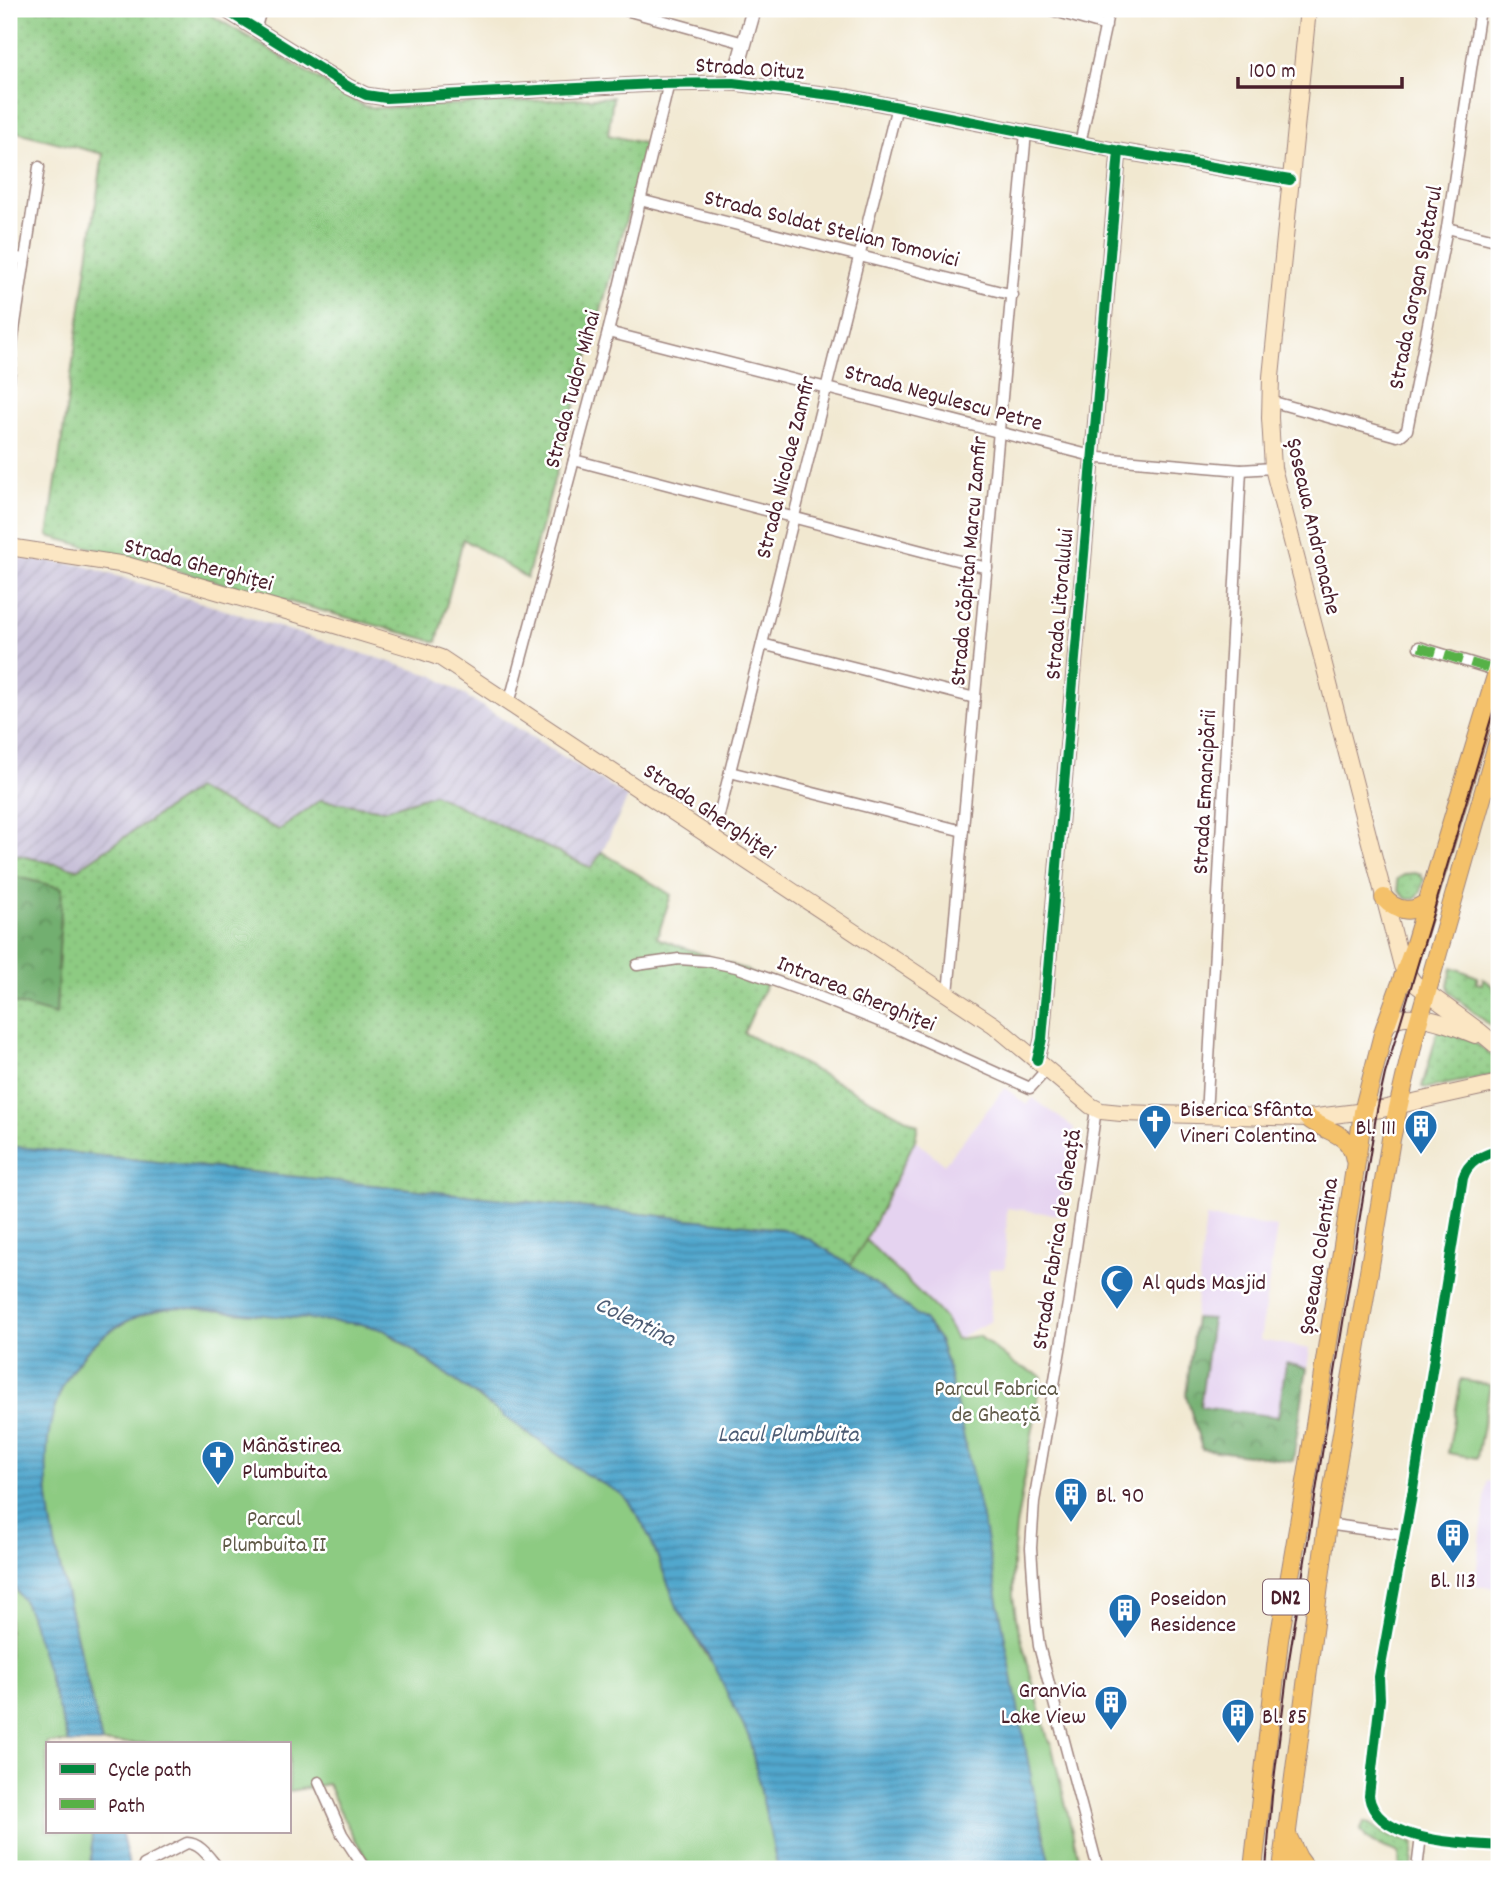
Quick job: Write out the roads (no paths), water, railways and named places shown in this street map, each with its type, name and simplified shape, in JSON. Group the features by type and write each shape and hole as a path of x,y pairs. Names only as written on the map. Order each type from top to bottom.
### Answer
{"main road":[{"name":"Șoseaua Andronache","path":"1308,9 1276,317 1270,401 1273,468 1405,971 1412,981 1499,1046"},
{"name":"Strada Gherghiței","path":"9,547 126,565 441,658 1002,1031 1096,1109"},
{"name":"Șoseaua Colentina","path":"1253,1869 1279,1640 1363,1112 1384,1030 1428,901 1498,668"},
{"name":"DN2","path":"1282,1869 1326,1524 1398,1105 1499,737"},
{"path":"1384,898 1391,905 1405,910 1416,909 1428,901"},
{"path":"1384,1030 1396,1019 1420,1018 1463,1030 1499,1046"},
{"path":"1096,1109 1121,1113 1308,1118 1363,1112 1499,1083"},
{"path":"1308,1118 1348,1143 1356,1162"},
{"path":"1286,1833 1306,1869"}],"street":[{"name":"Strada Oituz","path":"224,9 348,87 375,97 669,83 733,83 792,89 897,106 1080,144 1290,180"},
{"path":"254,27 259,9"},
{"path":"622,9 744,43"},
{"path":"733,83 754,9"},
{"path":"1048,9 1106,26"},
{"path":"1080,144 1109,9"},
{"name":"Strada Gorgan Spătarul","path":"1270,401 1397,436 1405,433 1409,426 1447,228 1480,9"},
{"name":"Strada Tudor Mihai","path":"509,704 608,332 669,83"},
{"name":"Strada Nicolae Zamfir","path":"713,839 897,106"},
{"name":"Strada Căpitan Marcu Zamfir","path":"948,994 1027,132"},
{"name":"Strada Litoralului","path":"1042,1065 1091,456 1119,151"},
{"path":"9,381 13,337 39,167"},
{"name":"Strada Soldat Stelian Tomovici","path":"640,200 1013,295"},
{"path":"1447,228 1499,241"},
{"path":"9,257 24,259"},
{"name":"Strada Negulescu Petre","path":"608,332 1091,456 1241,470 1273,468"},
{"path":"574,460 987,568"},
{"name":"Strada Emancipării","path":"1206,1116 1241,470"},
{"path":"762,645 975,698"},
{"path":"1419,647 1498,668"},
{"path":"730,772 963,831"},
{"name":"Intrarea Gherghiței","path":"637,965 679,959 736,967 901,1030 1030,1088 1042,1065"},
{"name":"Strada Fabrica de Gheață","path":"1096,1109 1068,1303 1034,1502 1031,1548 1035,1621 1040,1646 1098,1869"},
{"path":"1499,1150 1469,1165 1463,1178 1379,1677 1380,1699 1369,1796 1374,1810 1387,1823 1402,1832 1499,1846"},
{"path":"1326,1524 1405,1535"},
{"path":"319,1782 342,1834 365,1869"},
{"path":"1417,1869 1421,1836"},
{"path":"150,1865 187,1843 192,1843 200,1847 219,1869"}],"water":[{"name":"Lacul Plumbuita","path":"9,1146 783,1229 809,1239 850,1265 924,1320 938,1338 947,1363 985,1531 1035,1798 1052,1869 778,1869 749,1737 708,1655 678,1609 650,1538 631,1504 620,1493 585,1474 384,1330 361,1324 169,1308 148,1313 119,1326 101,1338 75,1366 58,1397 49,1431 49,1505 63,1578 102,1742 69,1742 30,1615 9,1579"},
{"path":"92,1832 121,1832 130,1869 88,1869 92,1853"}],"tram line":[{"path":"1266,1869 1289,1660 1377,1110 1385,1074 1499,692"}],"place":[{"name":"Biserica Sfânta Vineri Colentina","path":"1155,1151"},
{"name":"Bl. 111","path":"1421,1156"},
{"name":"Al quds Masjid","path":"1117,1311"},
{"name":"Mânăstirea Plumbuita","path":"218,1487"},
{"name":"Bl. 90","path":"1071,1524"},
{"name":"Bl. 113","path":"1453,1565"},
{"name":"Poseidon Residence","path":"1125,1640"},
{"name":"GranVia Lake View","path":"1111,1732"},
{"name":"Bl. 85","path":"1238,1745"}],"water label":[{"name":"Colentina","path":"636,1320"}],"park label":[{"name":"Parcul Fabrica de Gheață","path":"996,1400"},
{"name":"Parcul Plumbuita II","path":"274,1530"}]}
